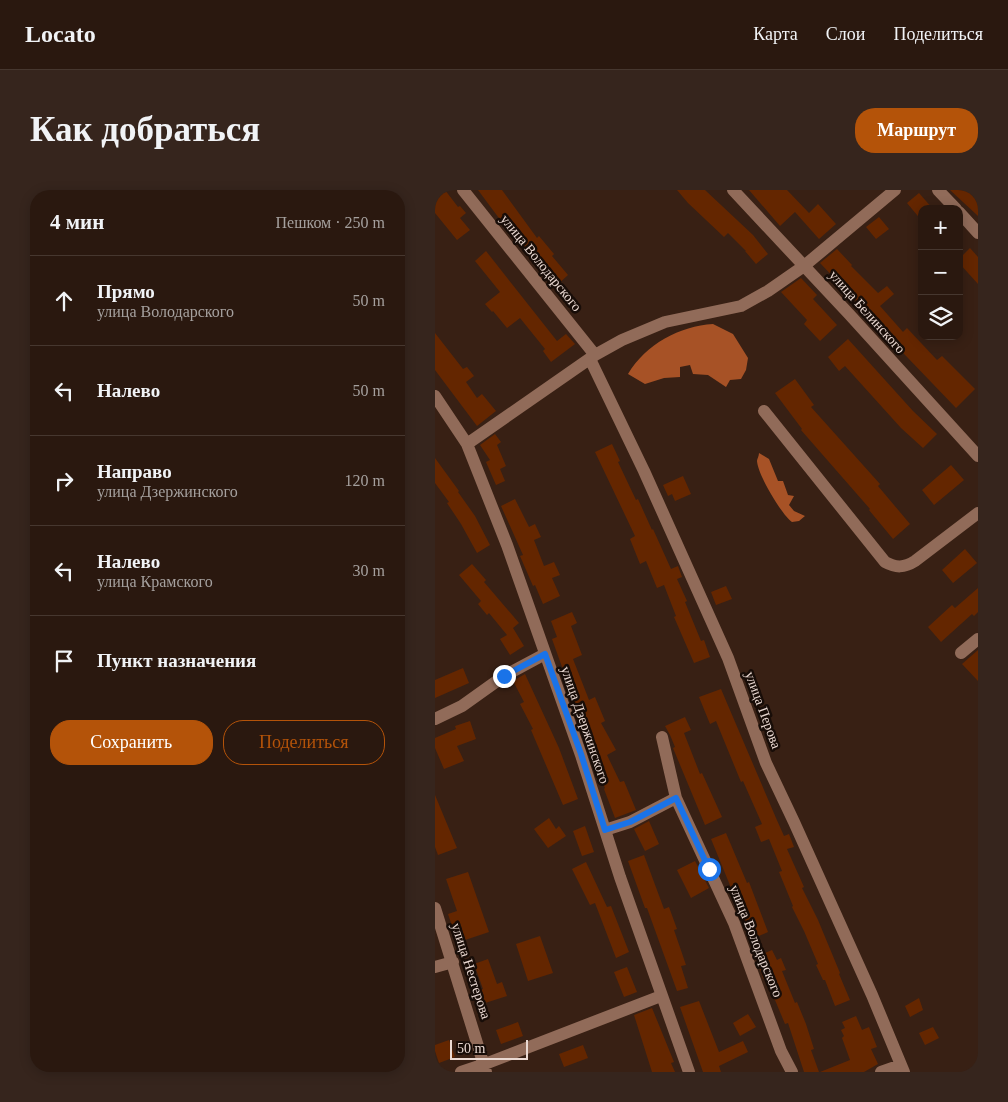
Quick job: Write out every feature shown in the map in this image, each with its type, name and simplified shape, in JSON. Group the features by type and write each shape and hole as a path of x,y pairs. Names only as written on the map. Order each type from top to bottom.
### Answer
{"street":[{"name":"улица Володарского","path":"463,190 593,357"},
{"name":"улица Белинского","path":"733,190 978,456"},
{"path":"467,444 593,357 644,329 665,322 741,306 768,292 804,266 895,190"},
{"path":"938,190 952,205"},
{"path":"963,216 978,233"},
{"name":"улица Перова","path":"593,357 728,658 766,763 795,822 903,1068"},
{"name":"улица Дзержинского","path":"435,396 467,444 507,545 581,754 661,996 689,1072"},
{"path":"764,411 885,562 892,566 907,566 915,562 978,513"},
{"path":"961,653 978,639"},
{"path":"435,719 462,706 504,676 545,654"},
{"name":"улица Володарского","path":"662,737 676,798 734,923 781,1050 792,1072"},
{"path":"605,830 630,822 676,798"},
{"name":"улица Нестерова","path":"435,908 486,1068"},
{"path":"435,967 453,962"},
{"path":"461,1072 486,1068 661,996"},
{"path":"881,1072 903,1068"}],"shaded area":[{"path":"713,324 733,334 748,358 746,370 741,379 730,380 726,387 708,375 693,374 690,365 680,367 680,377 664,378 645,384 628,374 644,354 665,338 688,328"},
{"path":"759,453 769,459 778,481 783,481 788,495 794,496 789,505 794,511 805,516 799,521 792,522 787,518 771,494 758,467"}],"building":[{"path":"435,190 445,190 458,207 460,206 466,213 460,218 470,230 457,240 435,213"},
{"path":"478,190 502,190 537,238 539,236 554,254 552,256 568,275 555,287 516,241"},
{"path":"677,190 705,190 753,235 768,254 756,264 728,233 724,237"},
{"path":"749,190 787,190 809,213 818,204 836,224 819,239 795,212 780,226"},
{"path":"950,190 978,190 978,216"},
{"path":"919,193 930,205 918,205 918,216 907,203"},
{"path":"879,217 889,229 876,239 866,227"},
{"path":"970,248 978,257 978,284 963,267 963,255"},
{"path":"837,249 878,293 887,286 894,294 880,306 903,332 907,328 937,360 942,356 975,389 956,408 820,263"},
{"path":"486,251 557,341 566,334 575,344 551,362 543,351 545,349 520,318 507,328 485,304 500,292 475,261"},
{"path":"801,278 817,295 813,299 837,325 820,341 804,324 807,320 781,292"},
{"path":"435,333 463,369 467,367 474,376 466,382 477,398 482,394 496,411 477,426 435,370"},
{"path":"848,339 913,411 937,434 923,448 901,428 845,366 839,371 828,357"},
{"path":"795,379 814,405 811,407 880,484 878,486 910,524 893,539 870,509 801,430 775,393"},
{"path":"495,434 501,442 497,445 506,466 500,469 505,481 496,485 486,462 490,460 480,445"},
{"path":"612,444 620,461 618,462 636,500 638,499 653,529 671,569 678,566 682,577 677,579 687,601 685,602 701,641 704,640 710,657 694,663 674,617 676,616 664,585 657,588 646,561 640,564 630,539 635,536 595,452"},
{"path":"435,458 475,516 490,545 477,553 447,503 449,502 435,483"},
{"path":"951,465 964,480 934,505 922,490"},
{"path":"683,476 691,494 675,501 672,494 668,496 663,485"},
{"path":"515,499 529,527 535,524 541,537 534,540 544,566 554,562 560,575 552,578 560,596 543,604 520,556 523,555 501,506"},
{"path":"965,549 977,563 953,583 942,570"},
{"path":"472,564 486,580 484,582 519,623 513,628 524,646 510,655 500,639 507,635 489,613 487,615 478,604 481,601 459,575"},
{"path":"726,586 732,599 716,605 711,592"},
{"path":"978,588 978,612 974,616 972,614 941,642 928,627 952,605 955,608"},
{"path":"572,612 577,623 571,626 582,655 573,659 589,700 595,697 605,721 601,723 616,750 607,755 620,782 624,781 636,810 615,818 605,788 596,769 600,767 585,741 589,739 574,706 576,706 552,639 557,637 551,621"},
{"path":"978,650 978,681 962,664"},
{"path":"463,668 469,683 435,698 435,680"},
{"path":"525,674 559,748 578,799 563,805 531,730 533,729 520,704 524,702 513,681"},
{"path":"721,689 784,836 789,834 794,847 787,849 850,1000 835,1006 792,907 779,872 782,871 769,839 761,842 755,827 762,824 743,781 741,782 716,721 710,724 699,697"},
{"path":"685,717 691,730 684,733 700,774 702,773 722,817 705,825 665,726"},
{"path":"470,721 476,739 457,746 464,761 444,769 435,748 435,738 456,729 455,726"},
{"path":"435,795 457,848 438,855 435,847"},
{"path":"549,818 556,829 559,826 566,836 548,848 534,829"},
{"path":"649,821 659,844 645,851 634,829"},
{"path":"585,826 594,852 582,856 573,831"},
{"path":"726,833 747,883 749,882 768,932 752,939 711,839"},
{"path":"644,855 664,909 669,907 677,929 674,930 686,965 681,966 688,988 677,991 628,861"},
{"path":"695,861 709,888 691,898 677,870"},
{"path":"586,862 607,907 611,906 629,952 616,958 595,903 590,905 572,869"},
{"path":"468,872 489,932 465,940 460,923 452,926 448,914 457,911 446,879"},
{"path":"540,936 553,973 528,981 516,944"},
{"path":"772,950 777,960 781,958 786,970 782,971 806,1024 814,1049 811,1050 819,1072 804,1072 788,1023 785,1024 765,978 763,979 760,969 765,967 760,955"},
{"path":"488,959 497,984 502,982 507,996 482,1004 478,991 483,989 474,964"},
{"path":"627,967 637,992 624,997 614,972"},
{"path":"919,998 923,1010 910,1017 905,1006"},
{"path":"699,1001 719,1052 743,1041 748,1052 719,1066 721,1072 703,1072 680,1007"},
{"path":"652,1008 674,1062 671,1063 675,1072 652,1072 634,1015"},
{"path":"748,1014 756,1027 740,1036 733,1023"},
{"path":"856,1016 862,1030 869,1027 877,1047 871,1049 878,1064 864,1072 820,1072 850,1060 842,1038 844,1036 841,1030 845,1028 842,1022"},
{"path":"518,1022 523,1036 501,1044 496,1030"},
{"path":"933,1027 939,1038 925,1045 919,1033"},
{"path":"449,1040 455,1057 439,1063 435,1045"},
{"path":"583,1045 588,1058 564,1067 559,1054"}],"route":[{"path":"504,676 545,654 581,754 605,830 635,820 676,798 709,869"}]}
